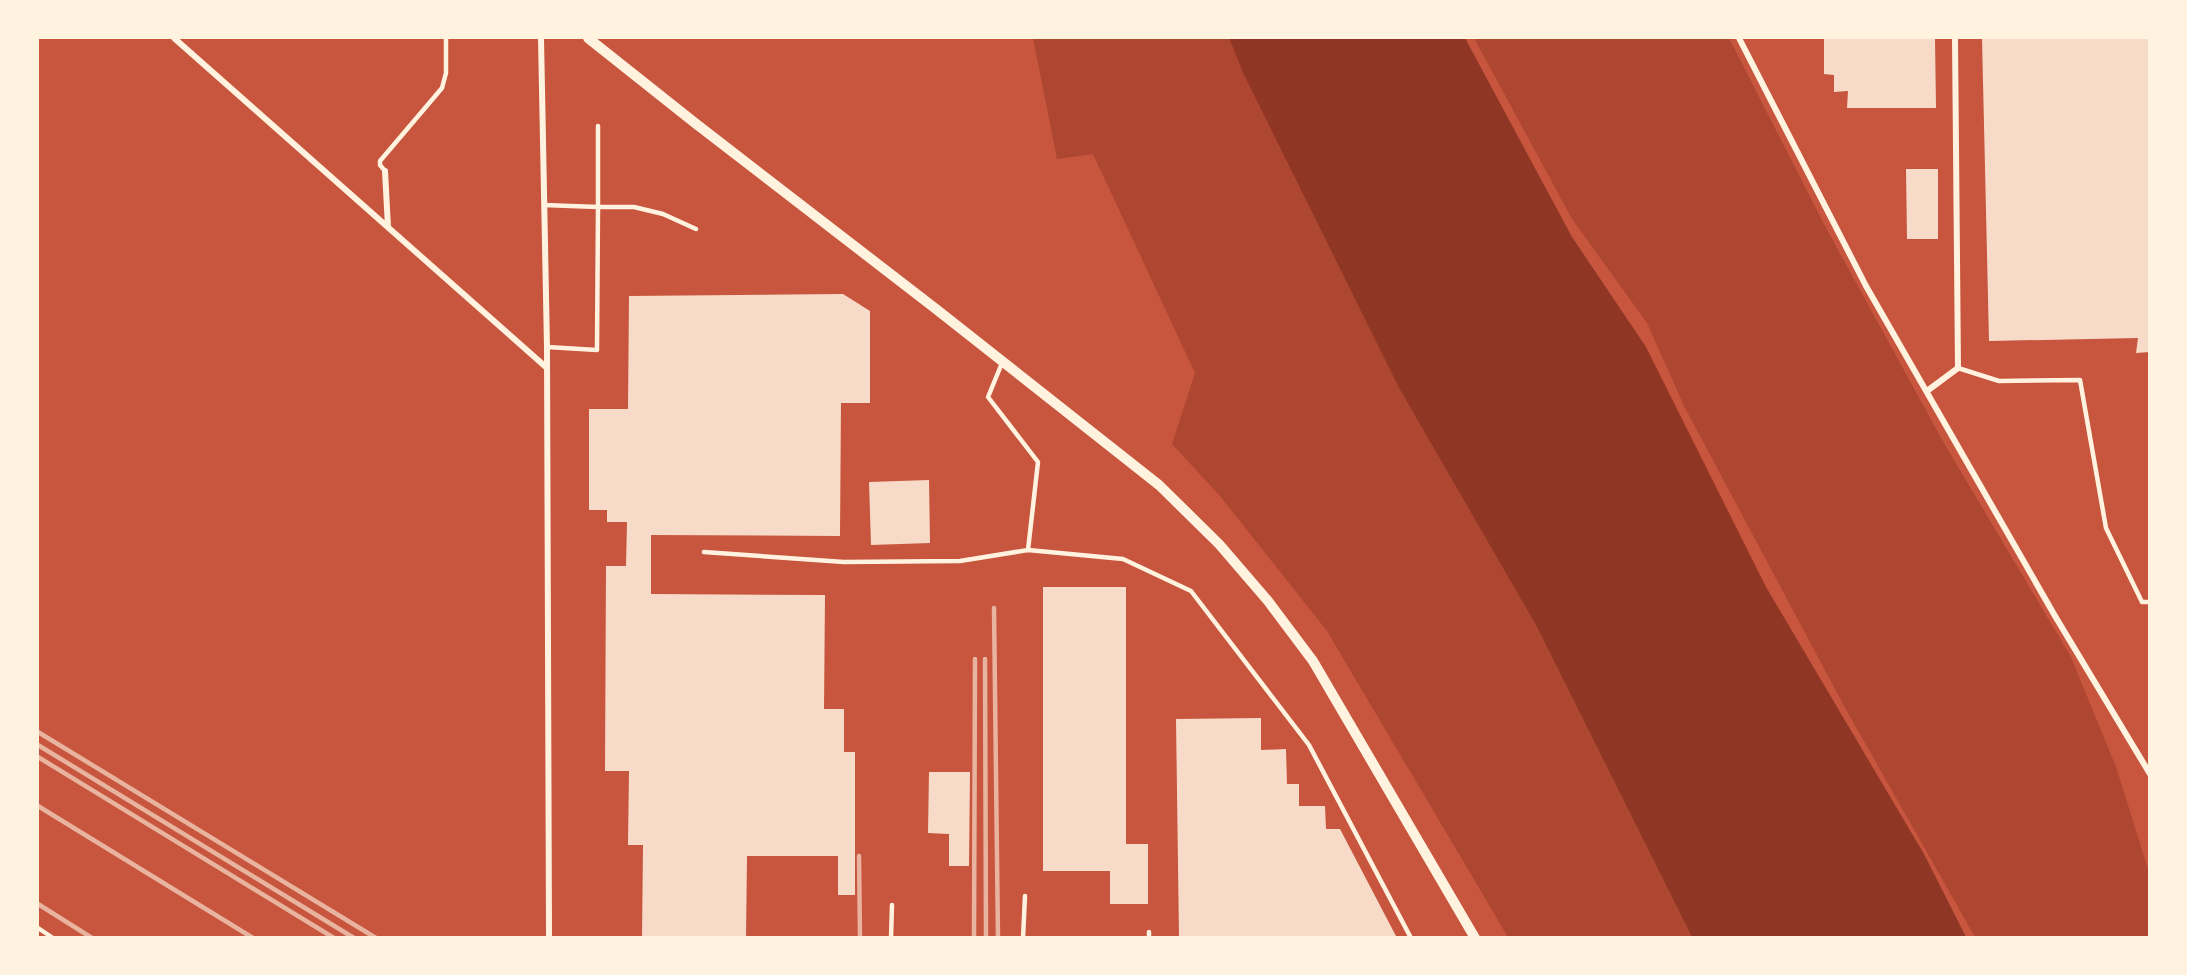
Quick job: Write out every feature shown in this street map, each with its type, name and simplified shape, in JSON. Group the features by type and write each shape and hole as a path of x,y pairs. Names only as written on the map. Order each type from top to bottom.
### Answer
{"street":[{"path":"174,38 547,368"},
{"path":"541,38 547,347 549,938"},
{"path":"588,38 1171,496 1219,544 1268,601 1326,683 1475,938"},
{"path":"1739,38 1866,286 2055,616 2150,774"},
{"path":"1927,392 1958,368 1955,38"},
{"path":"385,171 388,228"}],"lane":[{"path":"385,171 380,161 442,88 446,73 446,38"},
{"path":"547,347 597,350 598,126"},
{"path":"544,205 634,207 663,214 696,229"},
{"path":"1002,361 988,397 1038,462 1028,550"},
{"path":"1958,368 1999,381 2080,380 2106,528 2142,602 2150,602"},
{"path":"704,552 844,562 960,561 1028,550 1122,559 1191,591 1309,745 1411,938"},
{"path":"1023,938 1025,896"},
{"path":"891,938 892,905"},
{"path":"38,928 53,938"}],"shaded area":[{"path":"1033,38 1229,38 1243,73 1399,388 1537,627 1692,937 1508,937 1327,631 1220,496 1172,444 1195,373 1093,154 1057,159"},
{"path":"1229,38 1465,38 1572,237 1646,347 1766,587 1924,854 1966,937 1692,937 1537,627 1399,388 1243,73"},
{"path":"1474,38 1729,38 1825,226 1945,445 2071,657 2116,767 2149,872 2149,937 1975,937 1844,706 1684,406 1647,323 1572,219"}],"building":[{"path":"1824,38 1935,38 1936,108 1847,108 1848,91 1834,92 1834,75 1824,74"},
{"path":"1982,38 2150,38 2150,352 2136,353 2138,338 1989,341"},
{"path":"1906,169 1938,169 1938,239 1907,239"},
{"path":"843,294 870,311 870,403 841,403 840,536 651,535 651,594 825,595 824,709 844,709 844,752 855,752 855,895 838,895 838,856 747,856 746,938 642,938 643,845 628,845 629,771 605,771 606,566 626,566 627,522 607,522 607,510 589,510 589,409 628,409 629,296"},
{"path":"929,480 930,543 871,545 869,482"},
{"path":"1043,587 1126,587 1126,844 1148,844 1148,904 1110,904 1110,871 1043,871"},
{"path":"1261,718 1261,750 1286,749 1287,784 1299,784 1299,806 1325,806 1326,829 1340,829 1397,938 1179,938 1176,719"},
{"path":"929,772 970,772 969,866 949,866 949,834 928,833"}],"railway":[{"path":"994,608 998,938"},
{"path":"974,938 975,659"},
{"path":"985,659 986,938"},
{"path":"38,732 376,938"},
{"path":"38,745 354,938"},
{"path":"38,757 334,938"},
{"path":"38,806 253,938"},
{"path":"859,856 860,938"},
{"path":"38,904 92,938"}]}
